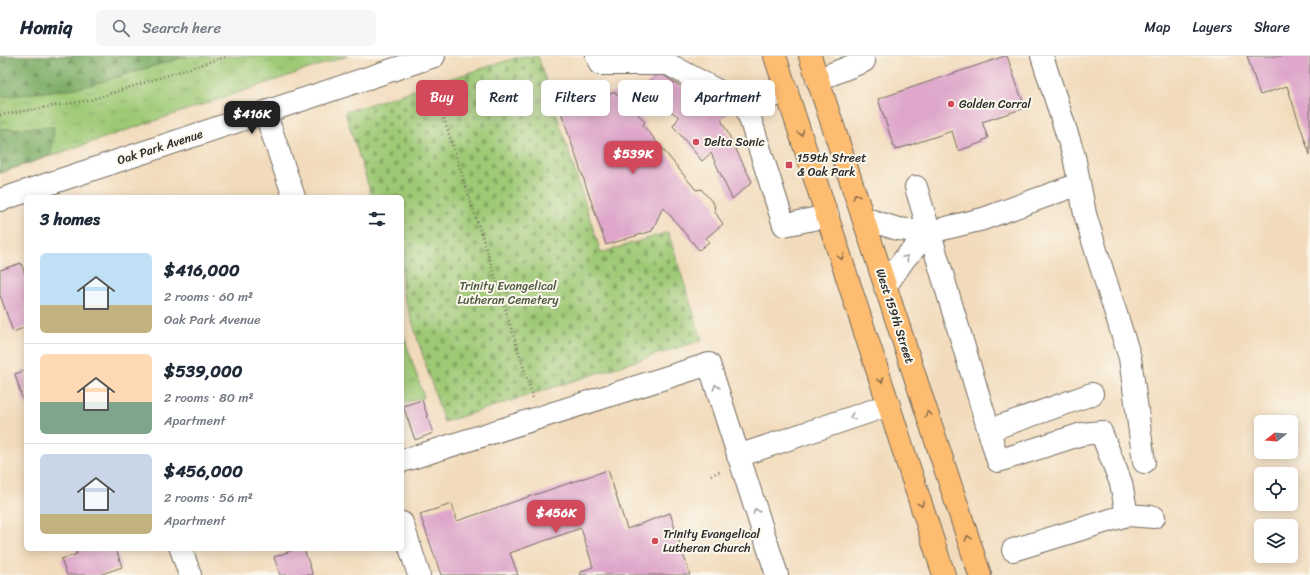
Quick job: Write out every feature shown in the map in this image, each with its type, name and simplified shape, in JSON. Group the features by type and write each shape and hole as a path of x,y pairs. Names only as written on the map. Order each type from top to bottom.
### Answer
{"main road":[{"path":"776,56 944,575"},
{"name":"West 159th Street","path":"810,56 980,575"}],"street":[{"name":"Oak Park Avenue","path":"28,195 62,189 265,112 434,56"},
{"path":"598,56 600,64 668,64 698,80"},
{"path":"818,80 864,61 863,56"},
{"path":"1042,56 1074,156 1085,214 1130,358 1144,462"},
{"path":"775,95 787,91"},
{"path":"265,112 293,195"},
{"path":"749,116 784,225 828,216"},
{"path":"863,218 898,229 930,232 983,219 1079,184"},
{"path":"916,187 998,461 1082,434 1101,432 1121,483 1127,515"},
{"name":"Oak Park Avenue","path":"0,200 24,196"},
{"path":"885,287 905,258 930,232"},
{"path":"404,460 709,364 776,575"},
{"path":"989,430 1092,394"},
{"path":"738,456 889,405"},
{"path":"1012,550 1127,515 1154,517"},
{"path":"404,529 419,575"},
{"path":"182,551 190,575"}],"path":[{"path":"0,115 90,100 228,56"},
{"path":"443,116 498,284 539,418"}],"green space":[{"path":"0,56 347,56 0,173"},
{"path":"0,56 187,56 84,87 3,97 0,96"},
{"name":"Trinity Evangelical Lutheran Cemetery","path":"522,56 538,56 546,80 541,80 541,116 557,116 601,253 668,232 702,340 444,422 404,296 404,195 371,195 345,112 416,90 416,116 468,116 468,80 446,80"},
{"path":"54,127 51,155 0,173 0,129"},
{"path":"404,337 424,397 404,403"}],"building":[{"name":"Golden Corral","path":"1007,56 1025,108 982,122 988,138 983,140 983,142 958,151 952,131 895,150 878,99"},
{"path":"1247,56 1310,56 1310,155 1287,86 1260,95"},
{"name":"Delta Sonic","path":"660,73 671,80 652,80"},
{"name":"Delta Sonic","path":"673,81 681,87 681,116 725,116 721,119 752,182 732,199 711,153 702,161 673,126 679,117 673,113"},
{"path":"615,92 618,96 618,116 640,116 645,122 643,125 696,190 701,189 714,204 715,212 723,224 706,238 709,242 699,250 663,207 652,231 606,245 562,116 610,116 610,94"},
{"path":"21,263 24,271 24,328 13,332 0,295 0,270"},
{"path":"24,371 24,404 15,374"},
{"path":"422,400 433,433 415,440 404,406"},
{"path":"608,470 627,529 670,513 690,575 580,575 582,571 593,567 581,528 510,553 518,575 441,575 420,514 452,504 457,521"},
{"path":"76,551 117,551 122,567 99,575 67,575 61,559 77,554"},
{"path":"290,551 305,551 313,575 280,575 274,557"}],"place":[{"name":"Golden Corral","path":"951,104"},
{"name":"Delta Sonic","path":"696,142"},
{"name":"159th Street & Oak Park","path":"789,165"},
{"name":"Trinity Evangelical Lutheran Church","path":"655,541"}]}
